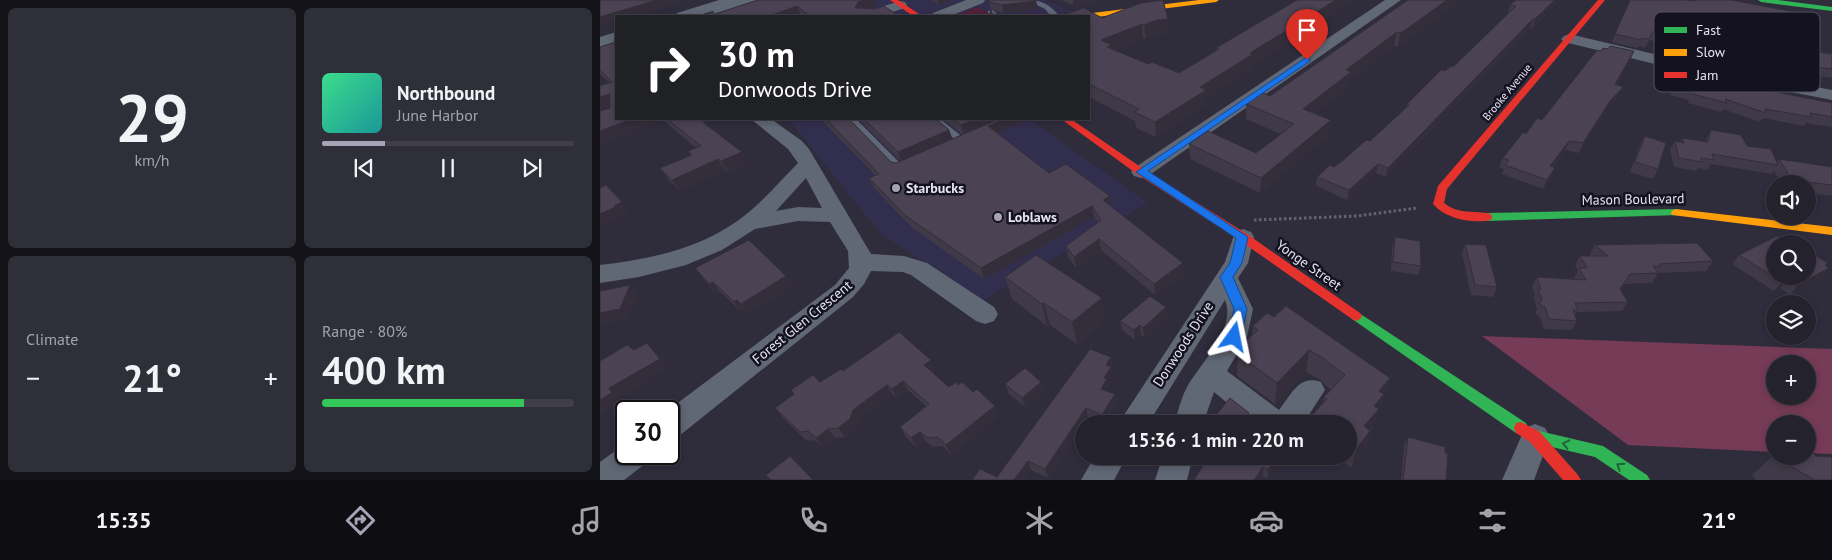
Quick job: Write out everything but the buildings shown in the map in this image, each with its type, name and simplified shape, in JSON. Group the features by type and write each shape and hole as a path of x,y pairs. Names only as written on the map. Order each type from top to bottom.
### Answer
{"street":[{"path":"685,15 733,0"},
{"path":"707,15 754,0"},
{"path":"940,15 978,0"},
{"path":"1090,15 1216,0"},
{"name":"Brooke Avenue","path":"1438,204 1442,188 1602,0"},
{"path":"1761,0 1832,9"},
{"path":"1794,0 1832,5"},
{"path":"869,15 897,2 916,15"},
{"path":"1141,172 1387,2"},
{"path":"600,42 615,37"},
{"path":"1569,39 1654,59"},
{"path":"600,50 615,45"},
{"path":"1816,92 1832,95"},
{"path":"761,120 795,145 808,163 836,215 859,250 862,262 904,264 919,269 985,314"},
{"name":"Yonge Street","path":"1066,120 1141,172 1248,228 1346,309 1535,437 1573,480"},
{"path":"600,274 642,269 675,260 722,239 750,223 808,163"},
{"name":"Mason Boulevard","path":"1438,204 1445,210 1466,217 1671,213 1832,231"},
{"path":"750,223 798,214 836,215"},
{"name":"Donwoods Drive","path":"1138,415 1236,263 1248,228"},
{"name":"Forest Glen Crescent","path":"680,418 844,291 858,275 862,262"},
{"path":"1191,415 1198,394 1234,337 1240,309 1226,277"},
{"path":"1210,374 1263,415"},
{"path":"1293,415 1311,390"},
{"path":"1518,480 1535,437"},
{"name":"Yonge Street","path":"1535,437 1598,451 1642,480"},
{"path":"600,480 620,465"},
{"path":"1097,480 1106,465"},
{"path":"1171,480 1175,465"}],"lane":[{"path":"1030,0 1048,7 1053,15"},
{"path":"852,120 901,169 919,161"},
{"path":"936,120 958,144 978,135"}],"path":[{"path":"1248,228 1316,218 1392,213 1438,204"}],"shaded area":[{"path":"824,0 1045,0 1073,12 1050,15 846,15"},
{"path":"977,7 993,15 957,15"},
{"path":"1034,13 1040,15 1008,15"},
{"path":"789,120 1030,120 1148,203 983,300 881,234"},
{"path":"1482,336 1832,349 1832,454 1816,453 1816,415 1766,415 1766,452 1628,445"}],"traffic: fast":[{"path":"1761,0 1832,9"},
{"path":"1487,217 1676,213"},
{"path":"1356,316 1521,428"},
{"path":"1535,437 1598,451 1642,480"}],"traffic: slow":[{"path":"1090,15 1216,0"},
{"path":"1676,213 1832,231"}],"traffic: jam":[{"path":"893,0 916,15"},
{"path":"1487,217 1473,217 1449,212 1438,204 1442,188 1602,0"},
{"path":"1066,120 1141,172 1243,237 1356,316"},
{"path":"1521,428 1535,437 1573,480"}],"place":[{"name":"Starbucks","path":"896,188"},
{"name":"Loblaws","path":"998,217"}],"route":[{"path":"1234,337 1240,309 1226,277 1236,263 1242,237 1141,172 1307,60"}]}
